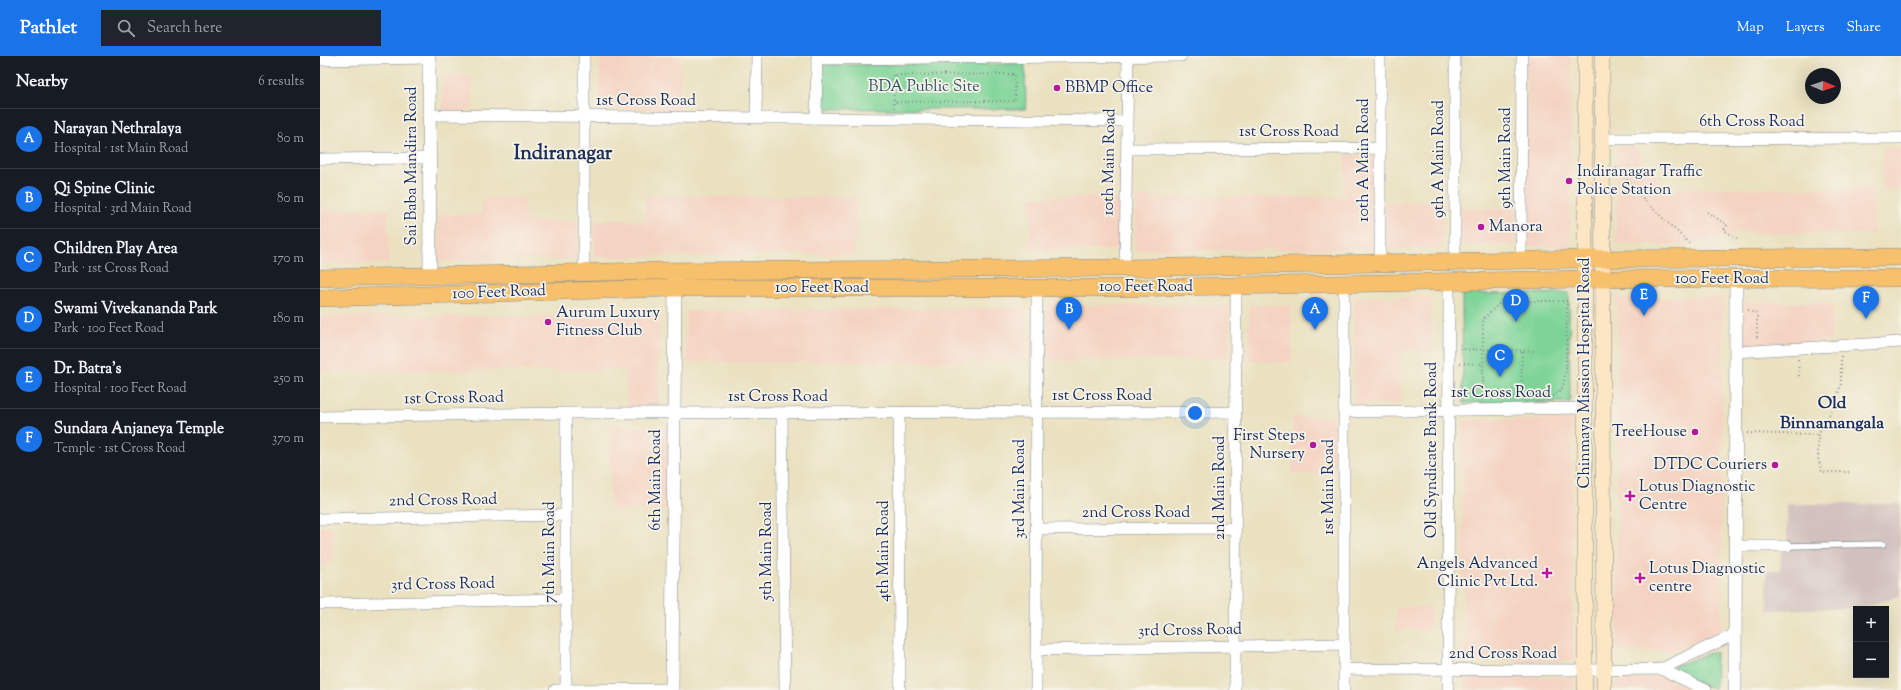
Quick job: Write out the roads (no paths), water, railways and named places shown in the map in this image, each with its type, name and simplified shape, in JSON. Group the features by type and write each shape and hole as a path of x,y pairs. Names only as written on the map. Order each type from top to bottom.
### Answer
{"main road":[{"name":"Chinmaya Mission Hospital Road","path":"1585,56 1585,690"},
{"name":"Chinmaya Mission Hospital Road","path":"1602,56 1604,690"},
{"name":"100 Feet Road","path":"320,278 584,272 1125,268 1455,263 1585,259 1901,257"},
{"name":"100 Feet Road","path":"320,298 674,288 1236,287 1585,279 1901,278"}],"street":[{"path":"584,56 584,272"},
{"path":"756,118 757,56"},
{"name":"10th Main Road","path":"1125,268 1128,56"},
{"path":"816,118 817,57 1181,56"},
{"name":"10th A Main Road","path":"1380,56 1380,263"},
{"name":"9th A Main Road","path":"1455,56 1455,263"},
{"name":"9th Main Road","path":"1521,260 1522,56"},
{"path":"320,60 429,57"},
{"name":"Sai Baba Mandira Road","path":"429,57 428,158 430,276"},
{"name":"1st Cross Road","path":"428,115 1127,121"},
{"name":"6th Cross Road","path":"1602,139 1901,138"},
{"name":"1st Cross Road","path":"1126,149 1380,148"},
{"path":"320,159 428,158"},
{"name":"6th Main Road","path":"672,690 675,271"},
{"path":"1735,690 1736,279"},
{"name":"Old Syndicate Bank Road","path":"1448,690 1449,282"},
{"name":"1st Main Road","path":"1344,284 1344,690"},
{"name":"2nd Main Road","path":"1236,287 1236,690"},
{"name":"3rd Main Road","path":"1036,690 1037,288"},
{"path":"1736,352 1901,342"},
{"name":"1st Cross Road","path":"1345,412 1585,408"},
{"name":"1st Cross Road","path":"320,417 566,413 1236,412"},
{"name":"7th Main Road","path":"566,413 566,690"},
{"name":"5th Main Road","path":"782,413 784,690"},
{"name":"4th Main Road","path":"899,413 900,690"},
{"name":"2nd Cross Road","path":"320,519 566,515"},
{"name":"2nd Cross Road","path":"1036,529 1236,528"},
{"path":"1736,546 1787,546"},
{"name":"3rd Cross Road","path":"320,604 566,599"},
{"name":"2nd Cross Road","path":"1345,669 1661,669 1735,634"},
{"name":"3rd Cross Road","path":"1036,650 1345,644"},
{"name":"2nd Cross Road","path":"1661,669 1706,690"},
{"path":"555,690 672,690"}],"lane":[{"path":"1787,546 1883,544"}],"place":[{"name":"BBMP Office","path":"1057,88"},
{"name":"Indiranagar Traffic Police Station","path":"1569,181"},
{"name":"Manora","path":"1481,227"},
{"name":"Dr. Batra's","path":"1644,316"},
{"name":"Sundara Anjaneya Temple","path":"1866,319"},
{"name":"Aurum Luxury Fitness Club","path":"548,322"},
{"name":"Swami Vivekananda Park","path":"1516,322"},
{"name":"Qi Spine Clinic","path":"1069,330"},
{"name":"Narayan Nethralaya","path":"1315,330"},
{"name":"Children Play Area","path":"1500,377"},
{"name":"TreeHouse","path":"1695,432"},
{"name":"First Steps Nursery","path":"1313,445"},
{"name":"DTDC Couriers","path":"1775,465"},
{"name":"Lotus Diagnostic Centre","path":"1630,496"},
{"name":"Angels Advanced Clinic Pvt Ltd.","path":"1547,573"},
{"name":"Lotus Diagnostic centre","path":"1640,578"}],"district":[{"name":"Indiranagar","path":"563,154"},
{"name":"Old Binnamangala","path":"1832,414"}],"park label":[{"name":"BDA Public Site","path":"924,87"}]}
